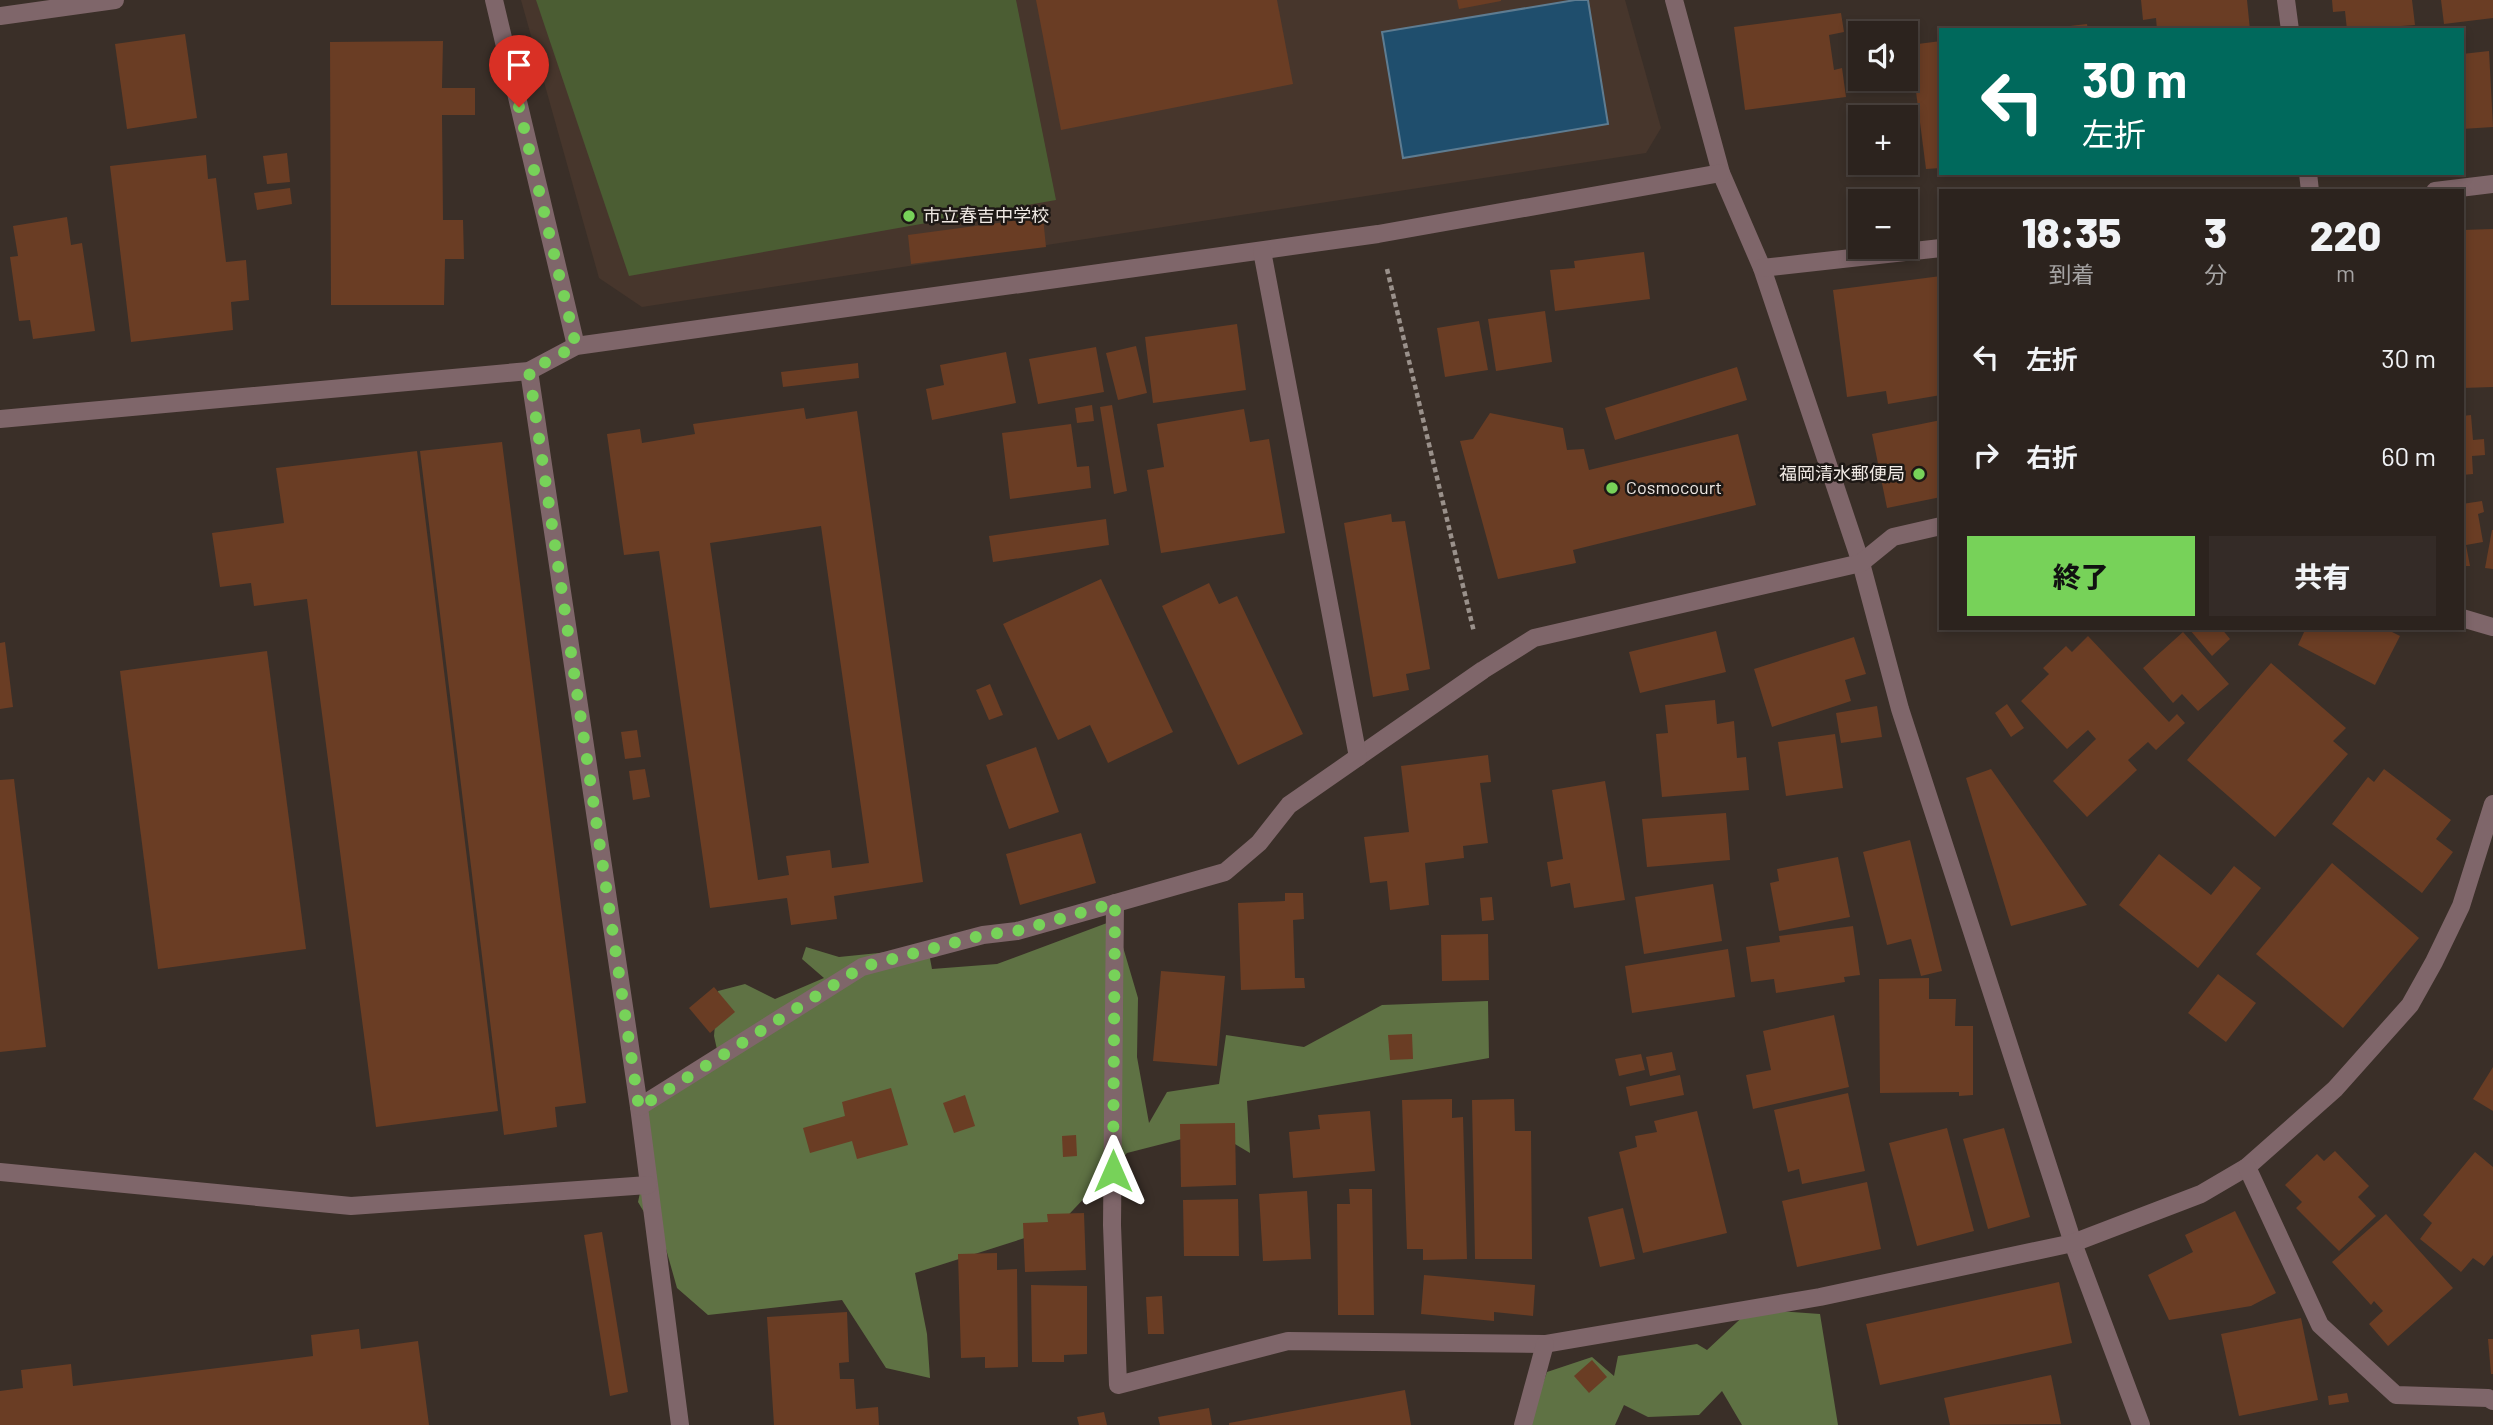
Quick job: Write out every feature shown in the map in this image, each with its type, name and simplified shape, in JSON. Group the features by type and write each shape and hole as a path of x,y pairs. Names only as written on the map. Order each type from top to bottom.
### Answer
{"street":[{"path":"0,16 115,0"},
{"path":"494,0 576,346"},
{"path":"1674,0 1721,173 1762,268 1861,563 1900,709 2073,1243 2141,1425"},
{"path":"2286,0 2290,28"},
{"path":"0,419 529,371 576,346 1378,234 1721,173"},
{"path":"2452,189 2493,184"},
{"path":"1762,268 1939,248"},
{"path":"1262,251 1358,757"},
{"path":"529,371 639,1108 680,1425"},
{"path":"639,1108 862,967 983,935 1017,931 1224,872 1259,843 1289,805 1483,670 1534,638 1861,563 1894,537 1939,526"},
{"path":"2464,619 2493,627"},
{"path":"1115,903 1112,1225 1118,1385 1289,1341 1545,1344 1820,1297 2073,1243 2201,1194 2247,1167 2335,1089 2410,1005 2461,906 2493,804"},
{"path":"2247,1167 2320,1325 2396,1395 2488,1398 2493,1401"},
{"path":"0,1172 351,1206 648,1185"},
{"path":"1523,1425 1545,1344"}],"path":[{"path":"1378,234 1483,670"}],"shaded area":[{"name":"市立春吉中学校","path":"521,0 1625,0 1661,128 1646,153 642,307 599,278"}],"green space":[{"path":"536,0 1016,0 1056,200 629,276"},
{"path":"1115,920 1138,998 1137,1057 1149,1123 1167,1092 1219,1084 1226,1035 1304,1047 1382,1005 1488,1001 1489,1058 1247,1101 1250,1153 1213,1131 1127,1153 1056,1228 915,1273 927,1334 930,1378 886,1368 842,1300 708,1315 677,1288 666,1249 638,1202 651,1141 631,1113 718,1054 714,1036 718,991 745,984 775,999 824,978 802,959 806,947 839,957 928,948 932,969 997,964"},
{"path":"1751,1309 1820,1314 1838,1425 1742,1425 1722,1391 1699,1415 1648,1417 1624,1405 1615,1425 1528,1425 1547,1372 1592,1357 1614,1376 1618,1356 1697,1344 1707,1350"}],"water":[{"path":"1588,0 1608,124 1403,158 1382,32"}],"building":[{"path":"1036,0 1277,0 1293,84 1061,130"},
{"path":"1457,0 1501,0 1501,1 1459,9"},
{"path":"2141,0 2247,0 2250,28 2157,28 2156,18 2143,20"},
{"path":"2332,0 2412,0 2415,25 2347,28 2345,11 2333,12"},
{"path":"2441,0 2493,0 2493,18 2444,24"},
{"path":"1841,13 1844,32 1829,35 1834,70 1842,68 1846,97 1745,110 1734,27"},
{"path":"2087,24 2088,28 2053,28"},
{"path":"185,34 197,118 127,129 115,44"},
{"path":"443,41 442,88 475,88 475,115 442,115 443,220 463,220 464,259 445,259 444,305 331,305 330,42"},
{"path":"1939,41 1939,168 1926,169 1918,105 1918,44"},
{"path":"2489,51 2493,127 2464,129 2464,54"},
{"path":"287,153 290,182 267,184 263,156"},
{"path":"206,155 208,179 216,178 226,262 246,260 249,300 231,302 233,330 131,342 110,166"},
{"path":"290,188 292,204 257,210 254,193"},
{"path":"67,217 71,245 82,243 95,331 33,339 30,320 19,321 10,257 18,256 13,226"},
{"path":"1043,217 1046,247 911,264 908,235"},
{"path":"2493,229 2493,387 2464,388 2464,230"},
{"path":"1644,252 1650,299 1555,311 1550,270 1575,268 1574,261"},
{"path":"1939,276 1939,395 1888,404 1886,391 1847,397 1833,290"},
{"path":"1545,311 1552,362 1496,371 1488,319"},
{"path":"1479,321 1488,370 1445,377 1437,328"},
{"path":"1237,324 1246,390 1153,403 1145,337"},
{"path":"1136,346 1147,393 1118,400 1106,353"},
{"path":"1096,347 1104,392 1038,404 1029,359"},
{"path":"1006,352 1016,403 932,420 926,389 944,385 940,365"},
{"path":"858,363 859,378 783,387 781,372"},
{"path":"1737,367 1747,400 1615,440 1605,408"},
{"path":"1092,405 1094,421 1077,423 1075,408"},
{"path":"1112,405 1127,491 1114,494 1100,407"},
{"path":"804,408 806,419 857,411 923,882 834,896 837,919 791,925 787,898 710,908 659,551 624,555 607,434 640,429 642,443 695,434 693,424","holes":["821,526 869,863 832,868 830,850 786,856 789,875 758,880 710,543"]},
{"path":"1244,409 1250,442 1269,439 1285,533 1161,553 1147,470 1164,467 1157,424"},
{"name":"Cosmocourt","path":"1490,413 1563,428 1567,450 1584,449 1589,470 1738,434 1756,505 1573,550 1576,563 1498,579 1460,441 1473,439"},
{"path":"2471,415 2473,440 2484,439 2485,455 2472,456 2473,474 2464,475 2464,416"},
{"path":"1939,420 1939,497 1887,508 1872,434"},
{"path":"1071,424 1077,467 1089,466 1091,488 1010,499 1002,433"},
{"path":"502,442 586,1103 555,1107 557,1127 504,1135 420,451"},
{"path":"417,451 498,1111 376,1127 307,599 254,606 251,583 220,587 212,533 284,523 276,468"},
{"path":"2482,501 2484,512 2478,514 2483,542 2466,545 2470,566 2464,566 2464,504"},
{"path":"1391,514 1392,522 1405,521 1430,669 1406,674 1409,690 1373,697 1344,523"},
{"path":"1106,519 1109,545 993,562 989,536"},
{"path":"2493,530 2493,569 2485,568"},
{"path":"1101,579 1173,732 1108,763 1090,725 1058,740 1003,624"},
{"path":"1209,583 1219,604 1237,596 1303,734 1238,765 1162,606"},
{"path":"2190,630 2223,630 2230,639 2212,656"},
{"path":"2305,630 2388,630 2400,636 2375,685 2298,645"},
{"path":"1716,631 1726,672 1640,693 1629,652"},
{"path":"2183,632 2229,684 2198,711 2182,694 2173,703 2143,668"},
{"path":"2088,636 2169,722 2177,714 2185,723 2156,750 2148,742 2128,760 2137,770 2087,817 2053,781 2096,739 2088,730 2067,749 2021,701 2049,674 2043,668 2066,646 2072,652"},
{"path":"1854,637 1866,674 1845,680 1851,701 1772,727 1754,669"},
{"path":"5,642 13,707 0,709 0,643"},
{"path":"267,651 306,949 158,969 120,671"},
{"path":"2271,663 2346,728 2333,741 2348,754 2275,837 2187,760"},
{"path":"990,684 1003,715 989,720 976,690"},
{"path":"1715,700 1717,724 1734,721 1737,758 1746,757 1749,790 1662,797 1656,734 1668,733 1665,705"},
{"path":"2007,704 2024,728 2011,737 1995,713"},
{"path":"1877,706 1882,737 1841,743 1836,713"},
{"path":"637,730 641,757 625,759 621,732"},
{"path":"1835,734 1843,788 1786,796 1778,742"},
{"path":"1036,747 1059,812 1009,829 986,765"},
{"path":"1488,755 1491,782 1480,783 1488,843 1463,846 1464,858 1425,863 1429,905 1390,910 1387,881 1370,883 1364,837 1409,832 1401,766"},
{"path":"645,769 650,797 633,800 629,771"},
{"path":"1991,769 2087,905 2011,926 1966,778"},
{"path":"2384,769 2451,820 2436,839 2453,852 2422,893 2332,824 2368,777 2374,782"},
{"path":"14,779 46,1047 0,1052 0,780"},
{"path":"1605,781 1625,900 1574,908 1570,883 1551,887 1547,862 1563,859 1552,790"},
{"path":"1726,813 1730,860 1647,867 1642,819"},
{"path":"1081,833 1096,883 1020,905 1006,854"},
{"path":"1910,840 1942,971 1921,976 1911,939 1887,945 1863,852"},
{"path":"2159,854 2211,895 2234,866 2261,888 2198,968 2119,905"},
{"path":"1838,857 1850,917 1779,931 1770,883 1779,881 1777,869"},
{"path":"2332,863 2419,938 2343,1028 2256,954"},
{"path":"1713,884 1722,941 1644,954 1635,897"},
{"path":"1285,893 1303,893 1304,919 1293,920 1295,978 1304,978 1305,988 1241,990 1238,903 1285,901"},
{"path":"1492,897 1494,920 1482,921 1480,898"},
{"path":"1853,926 1860,975 1844,977 1845,982 1776,993 1774,979 1751,982 1746,947 1780,942 1779,936"},
{"path":"1488,934 1489,980 1442,981 1441,935"},
{"path":"1728,949 1735,997 1632,1013 1625,966"},
{"path":"1161,971 1225,976 1217,1066 1153,1061"},
{"path":"2218,974 2256,1003 2226,1042 2188,1013"},
{"path":"1929,978 1929,999 1956,999 1955,1026 1973,1026 1973,1095 1959,1096 1959,1092 1880,1093 1879,979"},
{"path":"714,987 735,1012 710,1033 689,1008"},
{"path":"1834,1015 1849,1087 1753,1109 1746,1075 1771,1070 1763,1031"},
{"path":"1412,1034 1413,1059 1390,1060 1388,1035"},
{"path":"1672,1052 1676,1070 1650,1076 1646,1057"},
{"path":"1641,1054 1645,1070 1619,1076 1615,1059"},
{"path":"2493,1067 2493,1111 2473,1099"},
{"path":"1680,1075 1684,1095 1630,1106 1626,1087"},
{"path":"891,1088 908,1145 857,1159 852,1141 810,1153 803,1128 845,1116 842,1102"},
{"path":"1848,1093 1865,1171 1802,1184 1799,1169 1788,1172 1774,1110"},
{"path":"965,1095 975,1126 954,1133 943,1103"},
{"path":"1452,1099 1452,1118 1463,1117 1467,1259 1423,1260 1423,1249 1407,1249 1402,1100"},
{"path":"1514,1099 1515,1131 1531,1131 1532,1259 1475,1259 1472,1100"},
{"path":"1370,1111 1375,1171 1293,1178 1289,1132 1320,1129 1318,1115"},
{"path":"1697,1111 1727,1233 1643,1253 1619,1152 1637,1147 1635,1136 1657,1132 1654,1121"},
{"path":"1235,1123 1236,1185 1181,1187 1180,1124"},
{"path":"1947,1128 1974,1231 1917,1246 1889,1143"},
{"path":"2004,1128 2030,1217 1988,1229 1963,1139"},
{"path":"1076,1135 1077,1156 1063,1157 1062,1136"},
{"path":"2335,1151 2369,1186 2358,1197 2376,1216 2339,1251 2296,1208 2302,1202 2285,1185 2317,1154 2324,1161"},
{"path":"2475,1152 2493,1167 2493,1255 2484,1266 2473,1258 2461,1272 2420,1239 2432,1223 2423,1215"},
{"path":"1867,1182 1881,1249 1797,1267 1782,1201"},
{"path":"1349,1189 1372,1189 1374,1315 1338,1315 1337,1204 1350,1204"},
{"path":"1307,1191 1311,1259 1263,1261 1259,1194"},
{"path":"1238,1199 1239,1256 1184,1256 1183,1200"},
{"path":"1623,1208 1635,1259 1600,1267 1588,1217"},
{"path":"2235,1211 2276,1293 2251,1306 2169,1320 2148,1275 2193,1252 2185,1235"},
{"path":"1084,1213 1086,1270 1025,1272 1023,1223 1048,1222 1047,1214"},
{"path":"2386,1214 2453,1288 2388,1346 2369,1324 2383,1311 2374,1301 2371,1305 2332,1262"},
{"path":"602,1232 628,1392 610,1396 584,1235"},
{"path":"997,1253 997,1270 1017,1269 1018,1367 985,1368 985,1357 961,1358 958,1254"},
{"path":"1424,1275 1535,1285 1533,1316 1494,1312 1494,1321 1421,1314"},
{"path":"2059,1282 2072,1343 1880,1385 1866,1324"},
{"path":"1031,1285 1087,1286 1087,1354 1064,1355 1064,1362 1032,1362"},
{"path":"1162,1296 1164,1334 1148,1334 1146,1297"},
{"path":"847,1312 849,1362 839,1363 840,1379 854,1379 856,1409 878,1407 879,1425 774,1425 767,1317"},
{"path":"2301,1318 2318,1400 2239,1416 2221,1334"},
{"path":"359,1329 361,1349 418,1341 429,1425 0,1425 0,1391 23,1388 21,1370 71,1364 73,1386 313,1356 311,1335"},
{"path":"2488,1339 2493,1339 2493,1374 2491,1374"},
{"path":"1592,1360 1607,1377 1589,1393 1574,1376"},
{"path":"2051,1375 2061,1424 1950,1425 1944,1398"},
{"path":"1405,1390 1411,1425 1229,1425 1229,1423"},
{"path":"2347,1393 2349,1402 2329,1405 2328,1396"},
{"path":"1209,1408 1212,1425 1160,1425 1158,1417"},
{"path":"1104,1412 1107,1425 1079,1425 1077,1417"}],"place":[{"name":"市立春吉中学校","path":"909,216"},
{"name":"福岡清水郵便局","path":"1919,474"},
{"name":"Cosmocourt","path":"1612,488"}],"route":[{"path":"519,107 576,346 529,371 639,1108 862,967 983,935 1017,931 1115,903 1113,1171"}]}
